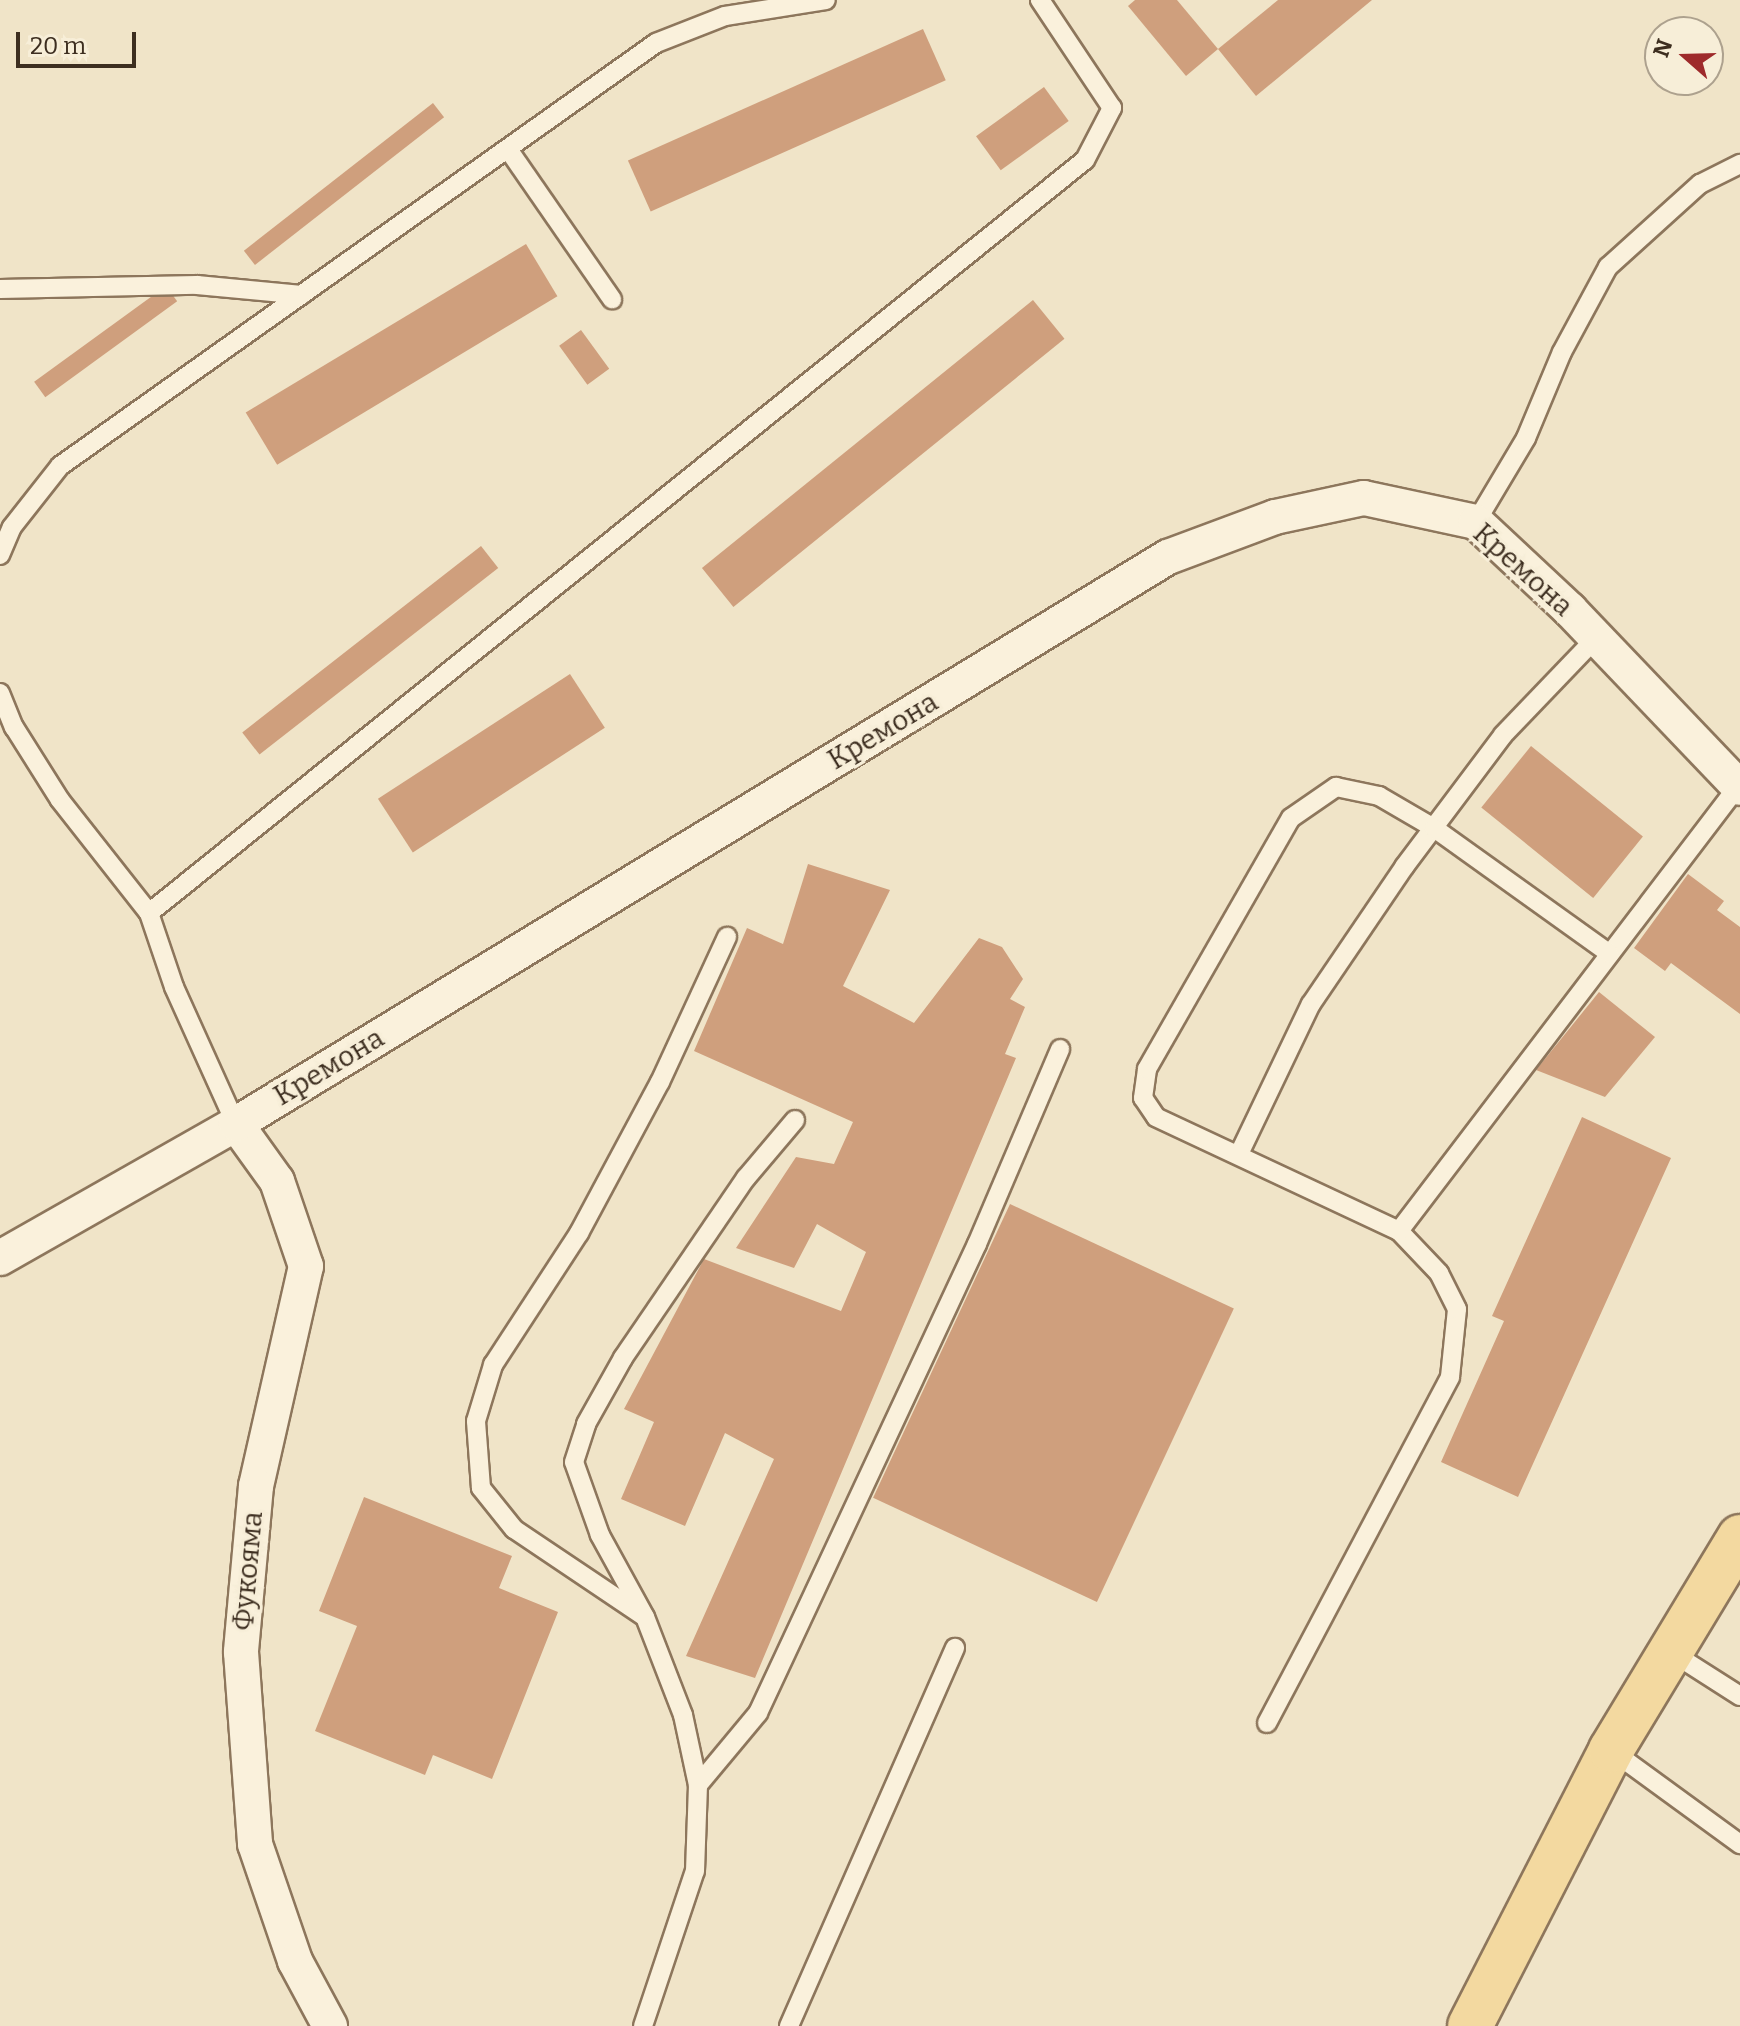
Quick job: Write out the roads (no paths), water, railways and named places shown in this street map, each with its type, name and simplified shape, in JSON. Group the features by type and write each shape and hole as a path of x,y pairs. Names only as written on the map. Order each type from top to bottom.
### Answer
{"main road":[{"path":"1470,2026 1555,1854 1611,1750 1740,1537"},
{"path":"1504,2026 1555,1854"}],"street":[{"name":"Кремона","path":"0,1258 236,1124 1168,557 1275,517 1364,498 1476,522 1596,638 1739,787"},
{"name":"Фукояма","path":"236,1124 277,1181 306,1266 254,1501 241,1652 255,1844 295,1961 330,2026"}],"lane":[{"path":"0,555 12,527 60,466 656,43 725,16 826,0"},
{"path":"149,913 1085,160 1112,108 1040,0"},
{"path":"508,149 612,299"},
{"path":"1476,522 1526,438 1562,352 1608,267 1700,184 1740,164"},
{"path":"0,289 197,285 302,295"},
{"path":"1239,1154 1311,1004 1503,735 1596,638"},
{"path":"0,693 14,727 60,800 149,913 174,987 236,1124"},
{"path":"1267,1723 1450,1377 1457,1309 1439,1273 1399,1231 1156,1117 1143,1098 1147,1069 1291,818 1336,787 1379,796 1434,828 1610,954"},
{"path":"1399,1231 1739,787"},
{"path":"645,1617 514,1529 481,1488 476,1421 493,1365 579,1233 660,1082 727,937"},
{"path":"698,1785 758,1713 977,1244 1060,1049"},
{"path":"643,2026 695,1871 698,1785 683,1715 645,1617 600,1535 574,1462 586,1424 623,1358 746,1178 795,1120"},
{"path":"789,2026 955,1648"},
{"path":"1671,1652 1740,1696"},
{"path":"1611,1750 1740,1844"}]}
